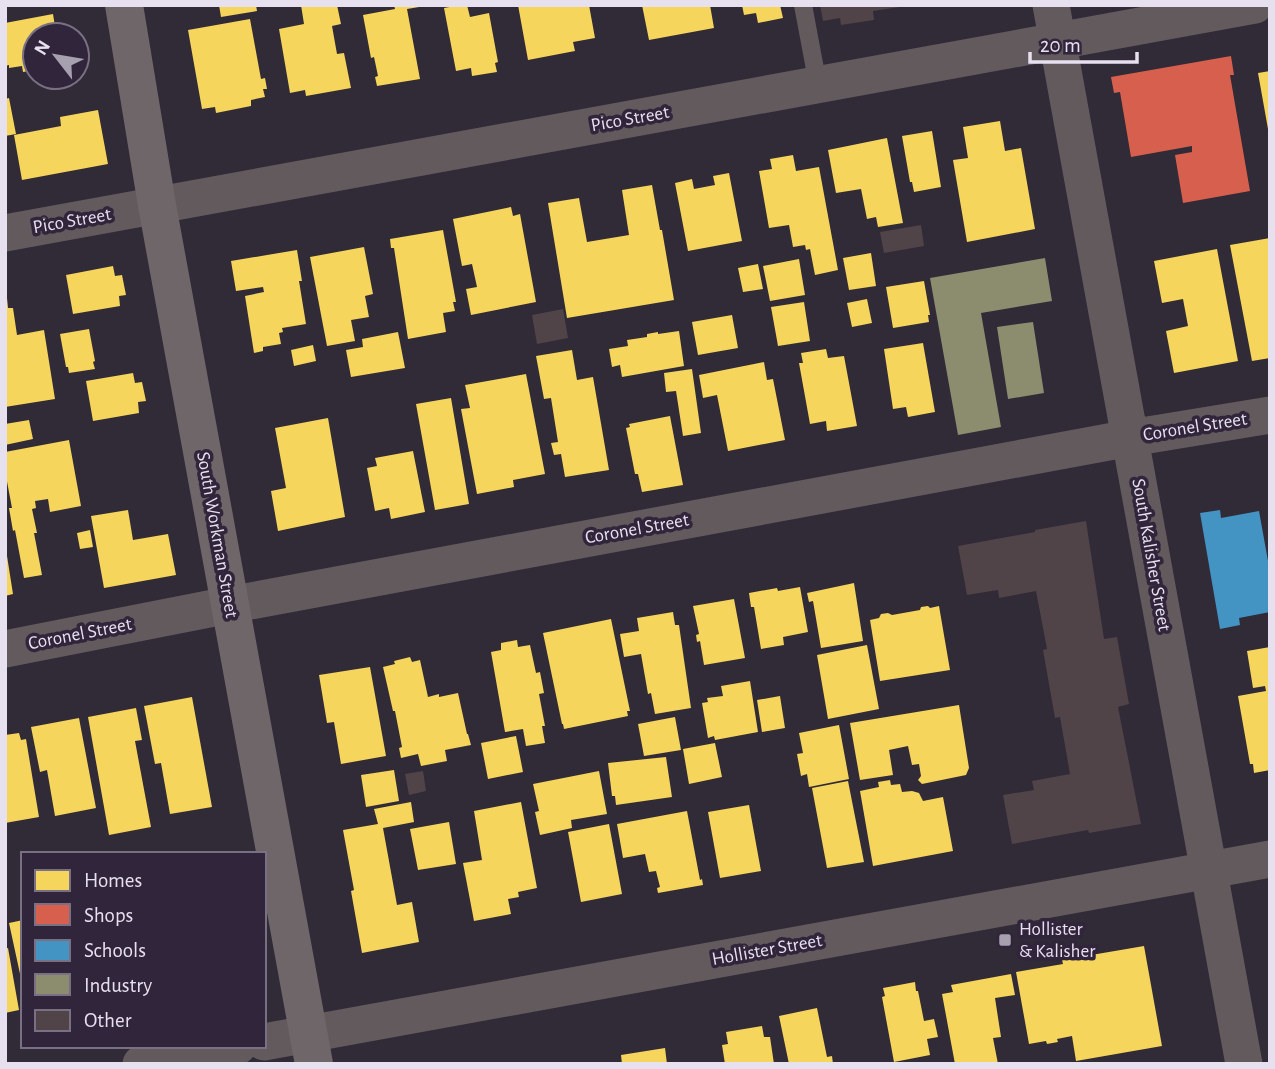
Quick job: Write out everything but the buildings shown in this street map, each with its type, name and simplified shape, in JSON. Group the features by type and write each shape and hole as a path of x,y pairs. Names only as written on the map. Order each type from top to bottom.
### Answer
{"main road":[{"name":"South Workman Street","path":"124,5 229,604 311,1049"}],"street":[{"name":"South Kalisher Street","path":"1051,5 1244,1064"},
{"name":"Pico Street","path":"5,233 1255,5"},
{"name":"Coronel Street","path":"5,649 229,604 1130,438 1270,415"},
{"name":"Hollister Street","path":"266,1042 311,1049 1270,859"},
{"path":"141,1064 227,1048"}],"lane":[{"path":"803,5 818,85"}],"place":[{"name":"Hollister & Kalisher","path":"1005,940"}]}
